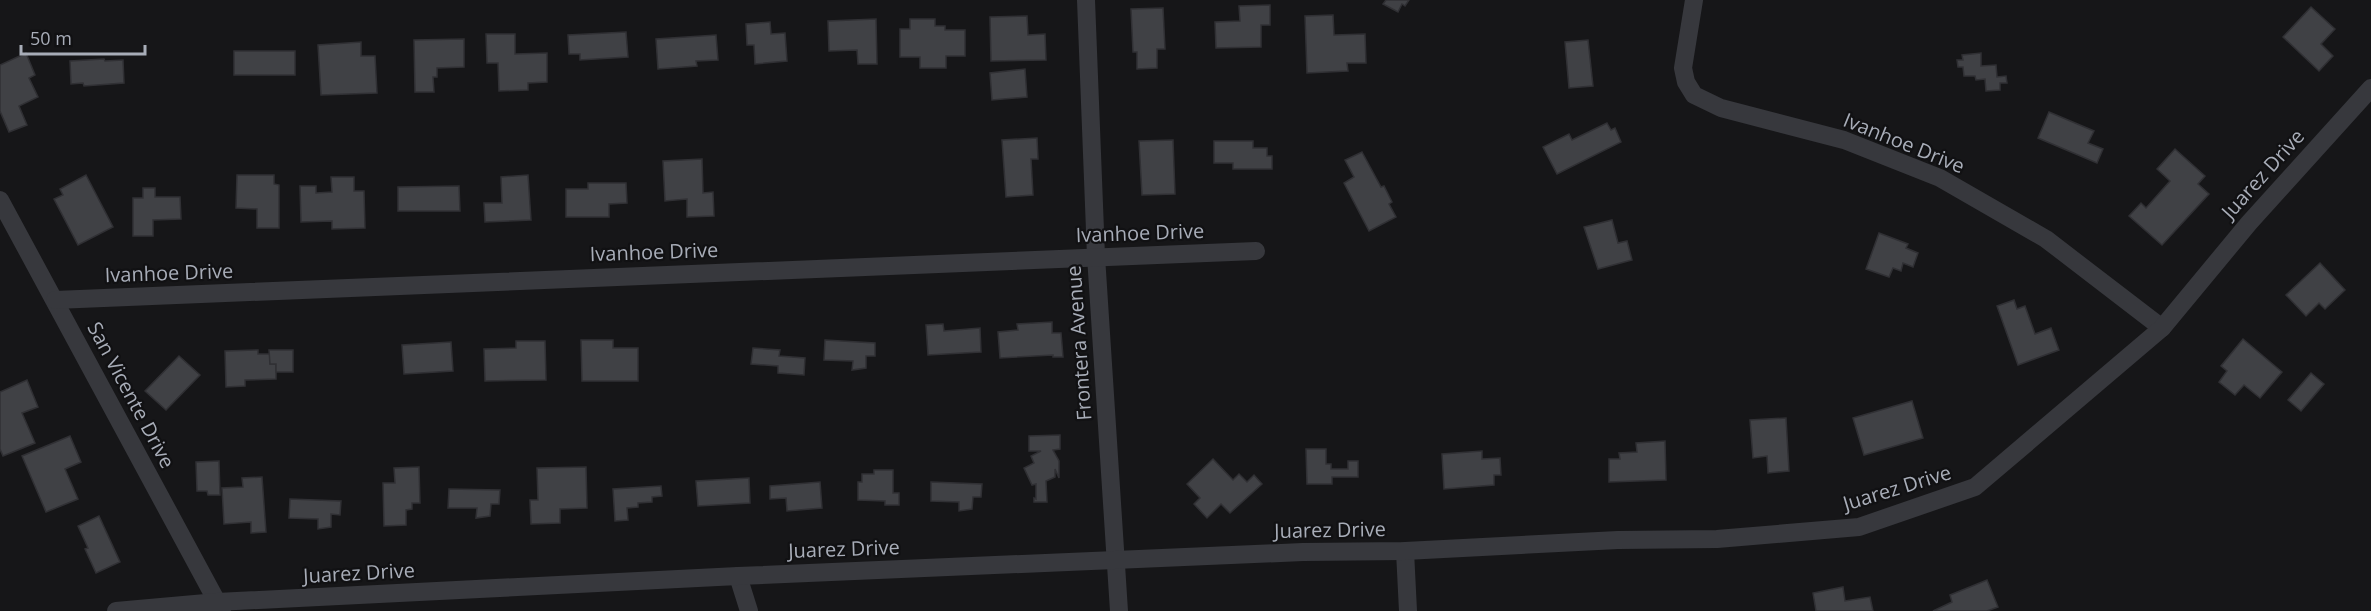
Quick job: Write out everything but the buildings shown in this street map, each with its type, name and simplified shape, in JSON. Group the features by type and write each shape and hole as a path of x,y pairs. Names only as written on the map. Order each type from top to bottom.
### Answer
{"street":[{"name":"Frontera Avenue","path":"1086,0 1096,256 1119,611"},
{"name":"Ivanhoe Drive","path":"1694,0 1683,68 1686,82 1694,95 1721,108 1844,140 1940,178 2046,239 2162,328"},
{"name":"Juarez Drive","path":"117,611 220,607 738,576 1303,552 1405,551 1618,540 1717,539 1859,527 1975,488 2162,328 2248,222 2371,88"},
{"name":"San Vicente Drive","path":"0,201 220,607"},
{"name":"Ivanhoe Drive","path":"55,300 1256,251"},
{"path":"1405,551 1408,611"},
{"path":"738,576 748,611"}]}
